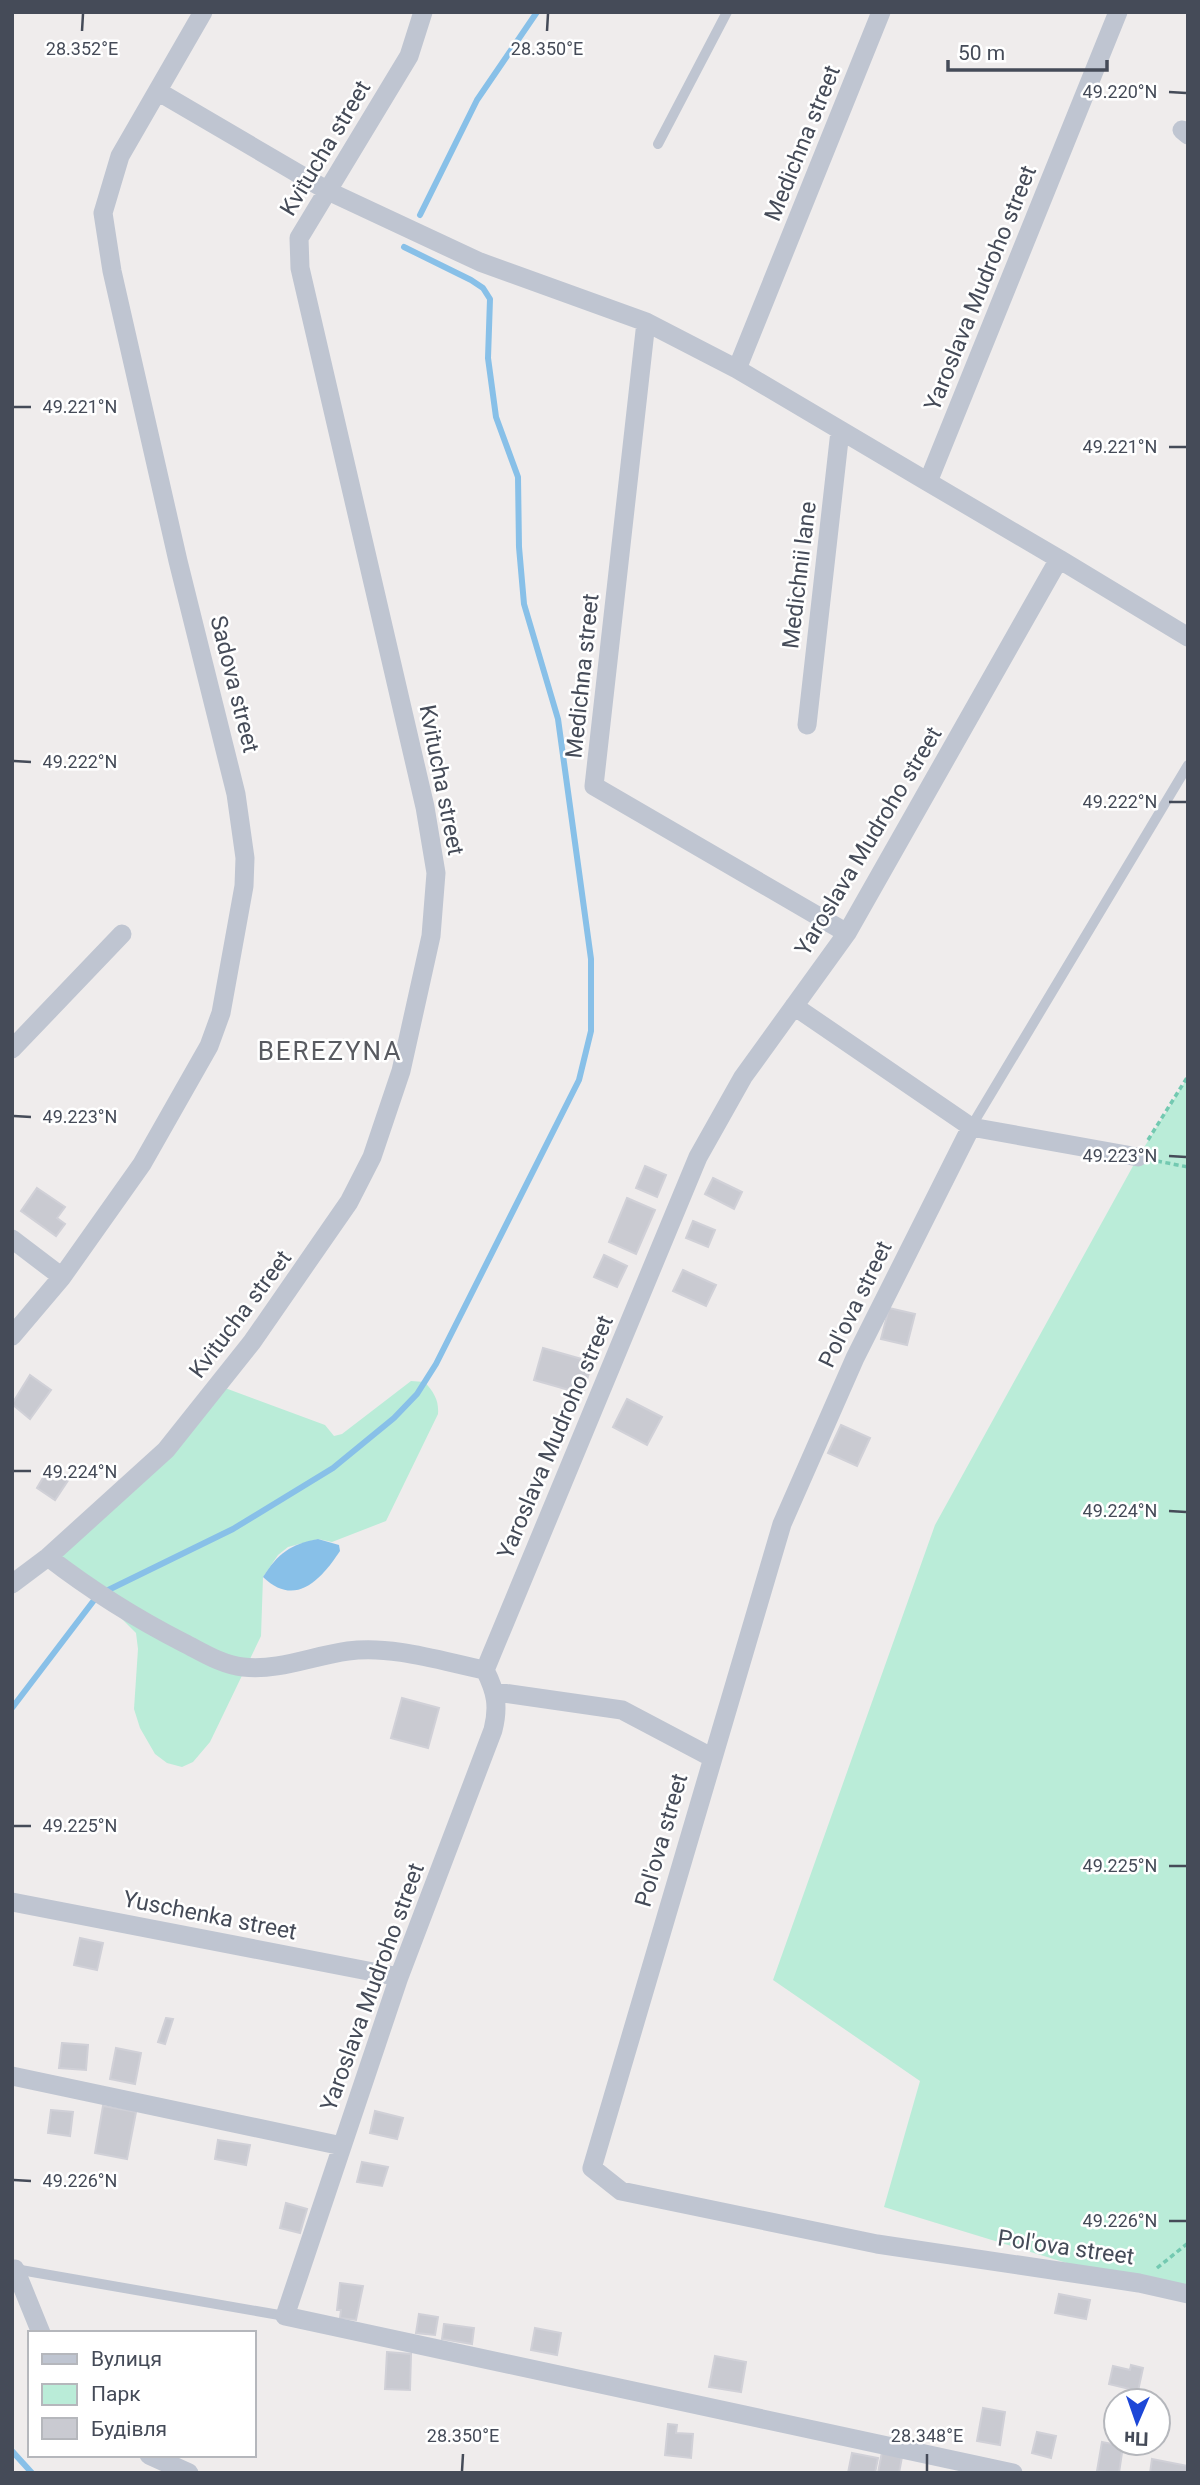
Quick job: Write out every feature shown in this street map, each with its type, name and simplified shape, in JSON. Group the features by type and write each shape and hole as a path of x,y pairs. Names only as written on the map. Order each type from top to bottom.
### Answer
{"street":[{"name":"Sadova street","path":"12,1336 62,1277 142,1164 209,1046 229,974 244,886 245,858 236,794 175,547 112,271 103,213 120,156 203,12"},
{"name":"Kvitucha street","path":"12,1584 48,1558 166,1450 252,1342 342,1213 372,1157 401,1071 426,961 436,873 425,807 300,268 299,238 409,56 423,12"},
{"name":"Medichna street","path":"737,369 881,12"},
{"name":"Yaroslava Mudroho street","path":"928,482 1118,12"},
{"path":"159,92 328,191 480,262 646,322 737,369 1188,637"},
{"name":"Medichna street","path":"646,322 594,786 847,933"},
{"name":"Medichnii lane","path":"807,725 840,431"},
{"name":"Yaroslava Mudroho street","path":"285,2316 399,1977 494,1730 498,1712 496,1692 485,1670 698,1157 743,1077 847,933 1059,559"},
{"path":"12,1049 122,934"},
{"path":"794,1006 971,1128 1138,1157"},
{"name":"Pol'ova street","path":"971,1128 855,1358 798,1480 782,1524 711,1757 593,2168 621,2191 877,2244 1139,2283 1188,2294"},
{"path":"12,1239 62,1277"},
{"path":"48,1558 98,1595 151,1626 208,1656 240,1667 269,1668 349,1651 381,1650 485,1670"},
{"path":"496,1692 622,1710 711,1757"},
{"name":"Yuschenka street","path":"12,1902 399,1977"},
{"path":"12,2076 342,2146"},
{"path":"15,2269 40,2331"},
{"path":"285,2316 1013,2473"},
{"path":"153,2457 189,2473"}],"lane":[{"path":"658,144 727,12"},
{"path":"971,1128 1188,765"},
{"path":"15,2269 285,2316"}],"path":[{"path":"1188,1076 1138,1157 1188,1167"},
{"path":"1139,2283 1188,2243"}],"green space":[{"path":"1188,1077 1188,2300 884,2207 920,2081 773,1980 935,1525 1138,1157"},
{"path":"411,1381 425,1382 435,1397 438,1414 386,1521 332,1542 318,1539 288,1547 278,1555 263,1577 261,1636 210,1742 193,1762 182,1767 167,1763 155,1754 140,1728 134,1709 138,1649 136,1633 98,1595 48,1558 217,1385 325,1425 334,1436 342,1434"}],"water":[{"path":"318,1539 339,1545 340,1551 316,1580 297,1590 286,1590 263,1577 286,1551"}],"building":[{"path":"645,1166 666,1175 657,1197 636,1188"},
{"path":"713,1178 742,1192 734,1209 705,1194"},
{"path":"37,1188 65,1207 57,1218 65,1224 56,1236 21,1211"},
{"path":"627,1198 655,1210 636,1254 609,1242"},
{"path":"693,1221 715,1230 708,1247 686,1238"},
{"path":"604,1255 627,1266 617,1287 594,1277"},
{"path":"683,1270 716,1285 706,1306 673,1291"},
{"path":"889,1308 915,1314 907,1345 881,1339"},
{"path":"543,1348 592,1362 583,1394 534,1380"},
{"path":"30,1375 51,1390 30,1419 12,1404"},
{"path":"627,1399 662,1417 647,1445 613,1427"},
{"path":"841,1425 870,1438 857,1466 828,1453"},
{"path":"50,1466 69,1479 55,1500 37,1488"},
{"path":"402,1698 439,1708 428,1748 391,1738"},
{"path":"80,1938 103,1943 97,1970 74,1965"},
{"path":"166,2018 173,2019 165,2044 158,2042"},
{"path":"62,2043 88,2045 86,2070 59,2068"},
{"path":"116,2048 141,2053 135,2084 110,2079"},
{"path":"103,2106 136,2112 127,2159 95,2153"},
{"path":"51,2110 73,2112 70,2136 48,2133"},
{"path":"375,2111 403,2118 397,2139 370,2133"},
{"path":"218,2140 250,2145 246,2165 215,2159"},
{"path":"362,2162 388,2167 382,2186 357,2182"},
{"path":"286,2203 307,2209 300,2233 280,2228"},
{"path":"340,2283 363,2286 356,2320 340,2318 341,2310 337,2310"},
{"path":"1059,2294 1090,2300 1086,2319 1055,2313"},
{"path":"419,2314 438,2317 435,2335 416,2333"},
{"path":"444,2324 474,2328 472,2344 442,2339"},
{"path":"535,2328 561,2333 557,2355 531,2350"},
{"path":"387,2352 411,2354 410,2390 385,2389"},
{"path":"715,2356 746,2362 741,2392 709,2387"},
{"path":"1131,2365 1143,2368 1139,2387 1109,2384 1113,2366 1130,2370"},
{"path":"983,2408 1005,2412 1000,2445 977,2441"},
{"path":"668,2424 677,2425 676,2433 693,2434 691,2458 665,2455"},
{"path":"1037,2432 1056,2436 1051,2458 1032,2453"},
{"path":"1102,2442 1102,2457 1121,2457 1119,2473 1097,2471"},
{"path":"882,2452 902,2457 899,2473 878,2473"},
{"path":"852,2453 878,2458 875,2473 848,2473"},
{"path":"1152,2459 1188,2466 1188,2473 1150,2473"}],"waterway":[{"path":"420,215 477,100 537,12"},
{"path":"12,1708 98,1595 233,1529 333,1468 394,1418 417,1394 436,1364 579,1080 591,1031 591,959 558,719 524,604 519,547 518,477 496,417 488,358 490,299 483,288 471,280 404,247"},
{"path":"12,2451 32,2473"}],"district":[{"name":"BEREZYNA","path":"330,1051"}]}
